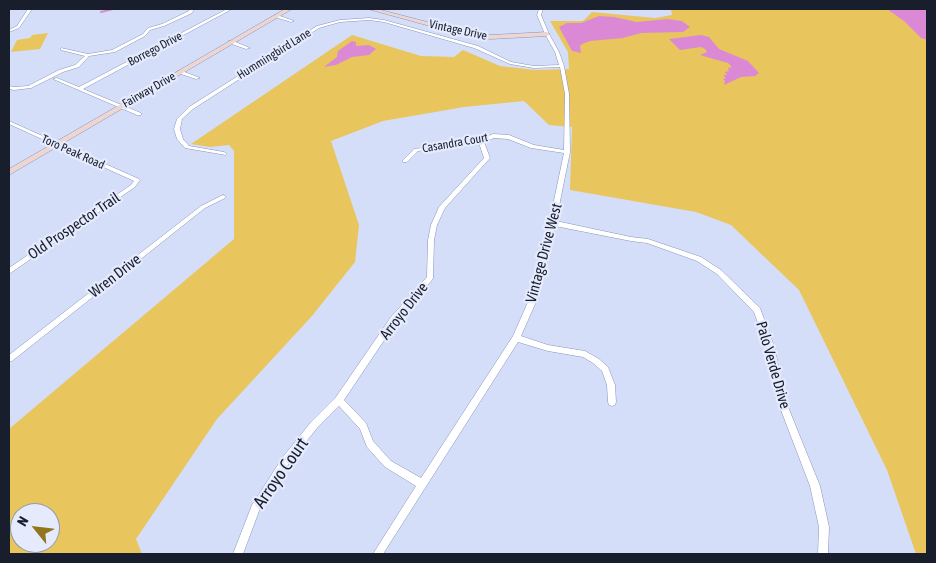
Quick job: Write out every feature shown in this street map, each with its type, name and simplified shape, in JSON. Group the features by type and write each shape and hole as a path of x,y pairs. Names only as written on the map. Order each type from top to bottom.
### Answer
{"street":[{"path":"9,31 18,27 30,9"},
{"path":"63,49 88,55 113,51 144,35 149,29 163,25 191,12 192,9"},
{"name":"Borrego Drive","path":"80,88 230,9"},
{"name":"Fairway Drive","path":"9,172 289,9"},
{"name":"Vintage Drive","path":"371,9 470,34 504,37 546,32"},
{"name":"Vintage Drive","path":"388,9 479,32 546,32"},
{"name":"Vintage Drive West","path":"378,554 516,338 532,302 553,223 567,152 566,94 562,66 539,15 541,9"},
{"path":"276,16 292,21"},
{"name":"Hummingbird Lane","path":"224,154 187,147 180,139 177,129 180,119 191,108 318,27 333,23 369,19 384,21 476,46 510,63 534,67 562,66"},
{"path":"231,42 248,48"},
{"path":"9,87 14,89 28,86 77,66 88,55"},
{"path":"180,72 198,78"},
{"path":"55,78 139,114"},
{"name":"Toro Peak Road","path":"9,122 138,180"},
{"name":"Casandra Court","path":"405,161 416,150 481,141 494,136 509,137 533,147 567,152"},
{"name":"Arroyo Drive","path":"339,400 394,319 430,278 431,240 434,225 442,207 487,158 481,141"},
{"name":"Old Prospector Trail","path":"9,271 133,186 138,180"},
{"name":"Wren Drive","path":"9,359 203,206 223,197"},
{"name":"Palo Verde Drive","path":"553,223 631,239 648,240 699,259 720,272 757,310 771,349 780,397 815,486 824,527 823,554"},
{"path":"516,338 548,348 585,354 590,357 605,369 611,385 612,402"},
{"path":"339,400 363,426 370,444 388,464 422,484"},
{"name":"Arroyo Court","path":"238,554 255,508 286,460 314,426 339,400"}],"shaded area":[{"path":"671,9 927,9 927,554 916,554 887,470 799,290 731,225 696,212 570,190 572,127 549,125 524,101 464,107 383,121 331,141 359,225 355,262 312,316 217,419 136,539 142,554 9,554 9,429 234,239 234,151 229,145 210,147 191,144 352,35 421,56 454,57 463,50 500,66 535,70 569,69 568,52 550,21 583,21 592,12 655,18 672,15"},
{"path":"887,9 927,9 927,40 921,38 904,21"},
{"path":"599,16 637,22 667,19 682,21 690,27 683,32 641,33 623,38 590,41 580,46 581,53 572,51 559,27 567,23 581,23"},
{"path":"48,33 40,49 11,52 17,40 30,38 32,35"},
{"path":"701,35 709,37 719,49 748,61 759,73 755,76 741,77 724,85 725,81 723,79 726,78 723,75 727,75 725,72 729,71 728,68 732,67 728,63 700,55 707,52 701,47 680,50 669,39"},
{"path":"352,41 356,42 356,46 369,45 376,49 369,55 352,57 336,65 324,67 337,57 338,51"}],"waterway":[{"path":"101,12 113,9"}]}
